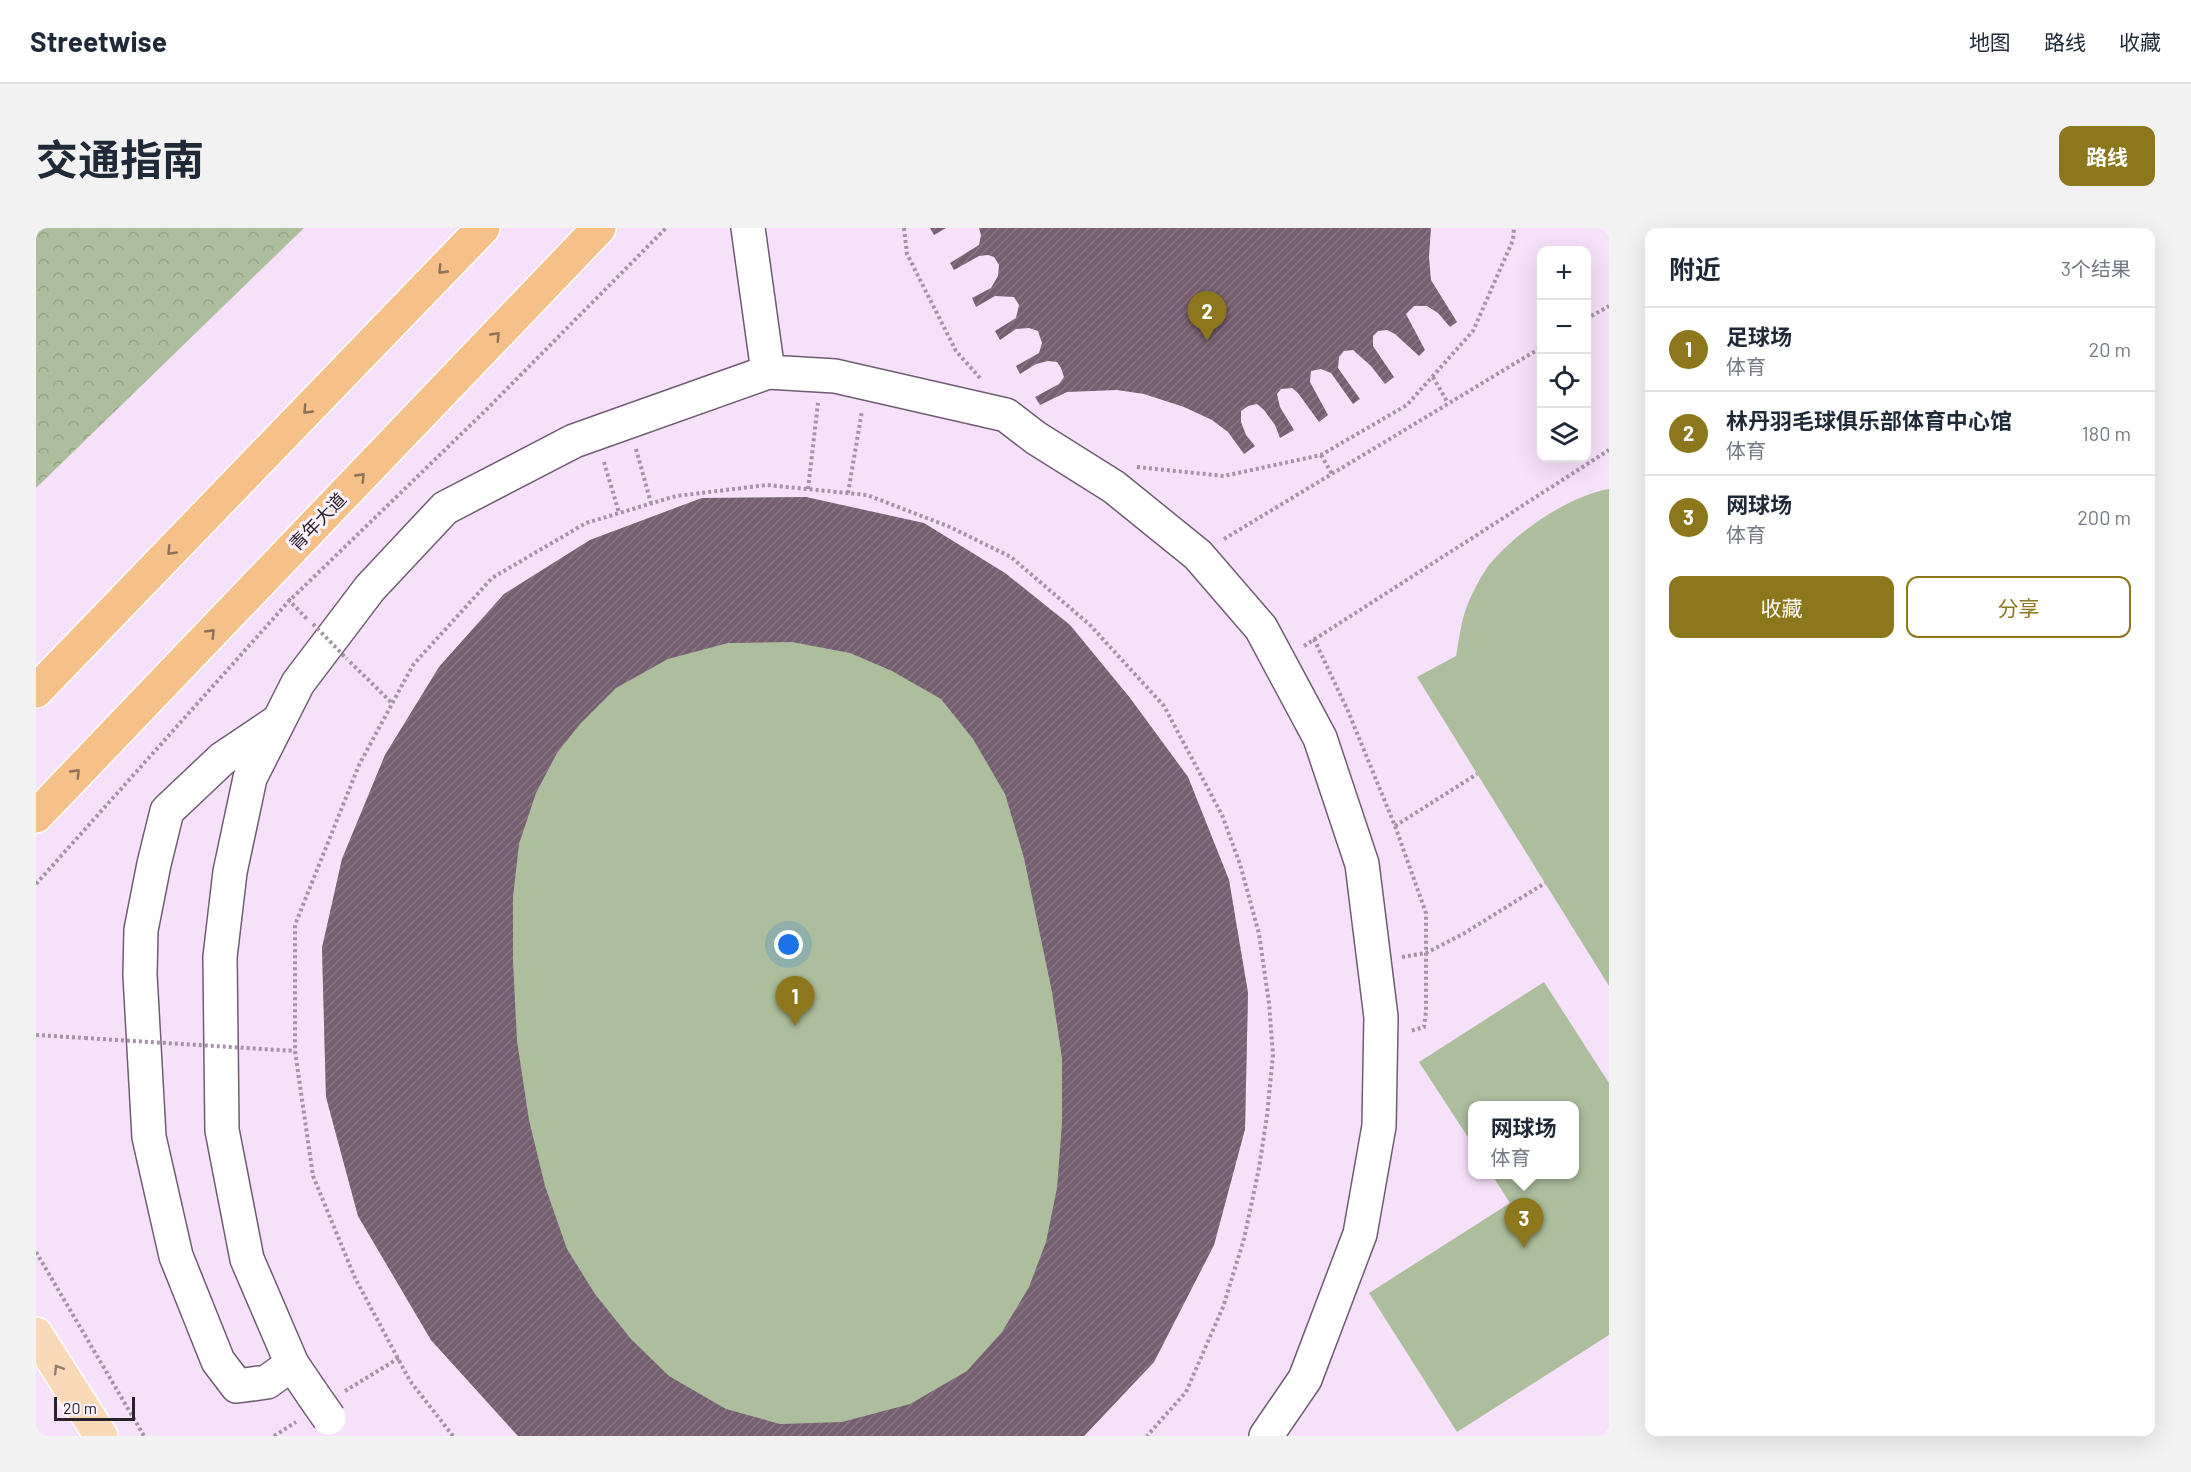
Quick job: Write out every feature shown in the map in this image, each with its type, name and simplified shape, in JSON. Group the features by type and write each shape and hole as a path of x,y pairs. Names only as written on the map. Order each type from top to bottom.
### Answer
{"highway":[{"path":"36,691 483,228"},
{"name":"青年大道","path":"36,816 599,228"}],"main road":[{"path":"36,1334 101,1436"}],"street":[{"path":"747,228 768,372"},
{"path":"328,1416 292,1364 247,1259 222,1130 220,957 230,872 250,778 298,683 370,588 445,508 574,441 768,372 821,375 866,383 1006,415 1036,438 1114,487 1198,555 1261,628 1320,738 1362,864 1381,1017 1379,1126 1360,1234 1305,1379 1266,1436"},
{"path":"279,722 222,759 167,811 141,930 140,975 149,1137 176,1256 218,1361 237,1386 267,1382 292,1364"}],"path":[{"path":"36,884 289,600 485,411 666,228"},
{"path":"904,228 907,254 956,351 988,386"},
{"path":"1136,467 1224,476 1321,455 1407,405 1473,331 1513,240 1514,228"},
{"path":"1591,317 1609,306"},
{"path":"1198,555 1537,350"},
{"path":"808,489 821,375"},
{"path":"1433,377 1448,403"},
{"path":"848,493 866,383"},
{"path":"628,422 651,503"},
{"path":"595,434 619,513"},
{"path":"1279,662 1609,450"},
{"path":"1321,455 1332,474"},
{"path":"453,1436 410,1381 355,1278 313,1176 295,1051 295,925 359,765 413,665 492,578 586,523 676,496 767,485 867,495 950,527 1011,557 1090,625 1164,706 1222,815 1240,864 1259,934 1269,1004 1273,1055 1267,1116 1244,1239 1223,1307 1186,1392 1147,1436"},
{"path":"265,577 392,703"},
{"path":"1395,826 1478,774"},
{"path":"1374,961 1426,953 1463,934 1545,883"},
{"path":"36,1035 295,1051"},
{"path":"36,1252 144,1436"}],"green space":[{"path":"36,228 304,228 36,488"},
{"path":"1609,489 1609,986 1417,677 1456,656 1469,601 1486,569 1500,553 1528,529 1560,508 1577,499"},
{"path":"806,497 1005,573 1070,625 1130,698 1188,777 1229,880 1248,993 1245,1129 1214,1245 1154,1362 1084,1436 518,1436 431,1340 358,1216 326,1097 322,948 342,859 385,755 439,667 504,594 590,540 702,498"},
{"path":"1544,982 1609,1083 1609,1335 1457,1432 1369,1293 1510,1203 1495,1179 1579,1179 1579,1101 1468,1101 1468,1137 1419,1062"}],"building":[{"path":"930,228 946,228 934,235"},
{"path":"979,228 1431,228 1429,257 1431,280 1457,322 1450,327 1438,313 1427,306 1414,306 1406,314 1425,350 1419,356 1395,334 1387,330 1378,331 1373,336 1373,346 1394,377 1385,384 1371,366 1353,350 1344,351 1339,357 1338,368 1360,399 1353,404 1331,373 1321,369 1311,371 1310,382 1328,415 1319,422 1298,393 1292,388 1281,389 1277,394 1280,407 1294,430 1280,438 1275,425 1264,410 1257,404 1248,406 1241,411 1241,422 1246,435 1255,446 1244,454 1228,432 1212,420 1184,407 1144,394 1117,390 1067,392 1040,405 1035,397 1059,384 1064,377 1057,362 1048,361 1036,364 1020,374 1016,366 1039,353 1042,343 1038,331 1029,328 1016,329 1000,340 995,331 1016,318 1019,305 1014,297 995,296 976,307 972,298 991,288 998,276 999,265 994,257 979,256 954,270 950,263 979,245 981,235"},
{"path":"806,497 924,523 1005,573 1070,625 1130,698 1188,777 1229,880 1248,993 1245,1129 1214,1245 1154,1362 1084,1436 518,1436 431,1340 358,1216 326,1097 322,948 342,859 385,755 439,667 504,594 590,540 702,498","holes":["792,642 850,653 892,671 941,699 973,739 1005,794 1024,858 1052,992 1062,1058 1062,1123 1057,1188 1046,1242 1029,1287 1002,1332 967,1371 910,1404 842,1422 780,1424 726,1409 669,1376 631,1339 595,1294 567,1249 545,1186 529,1120 517,1041 513,897 519,844 536,793 557,753 580,724 616,688 668,659 728,643"]}],"place":[{"name":"林丹羽毛球俱乐部体育中心馆","path":"1207,341"},
{"name":"足球场","path":"795,1026"},
{"name":"网球场","path":"1524,1248"}]}
